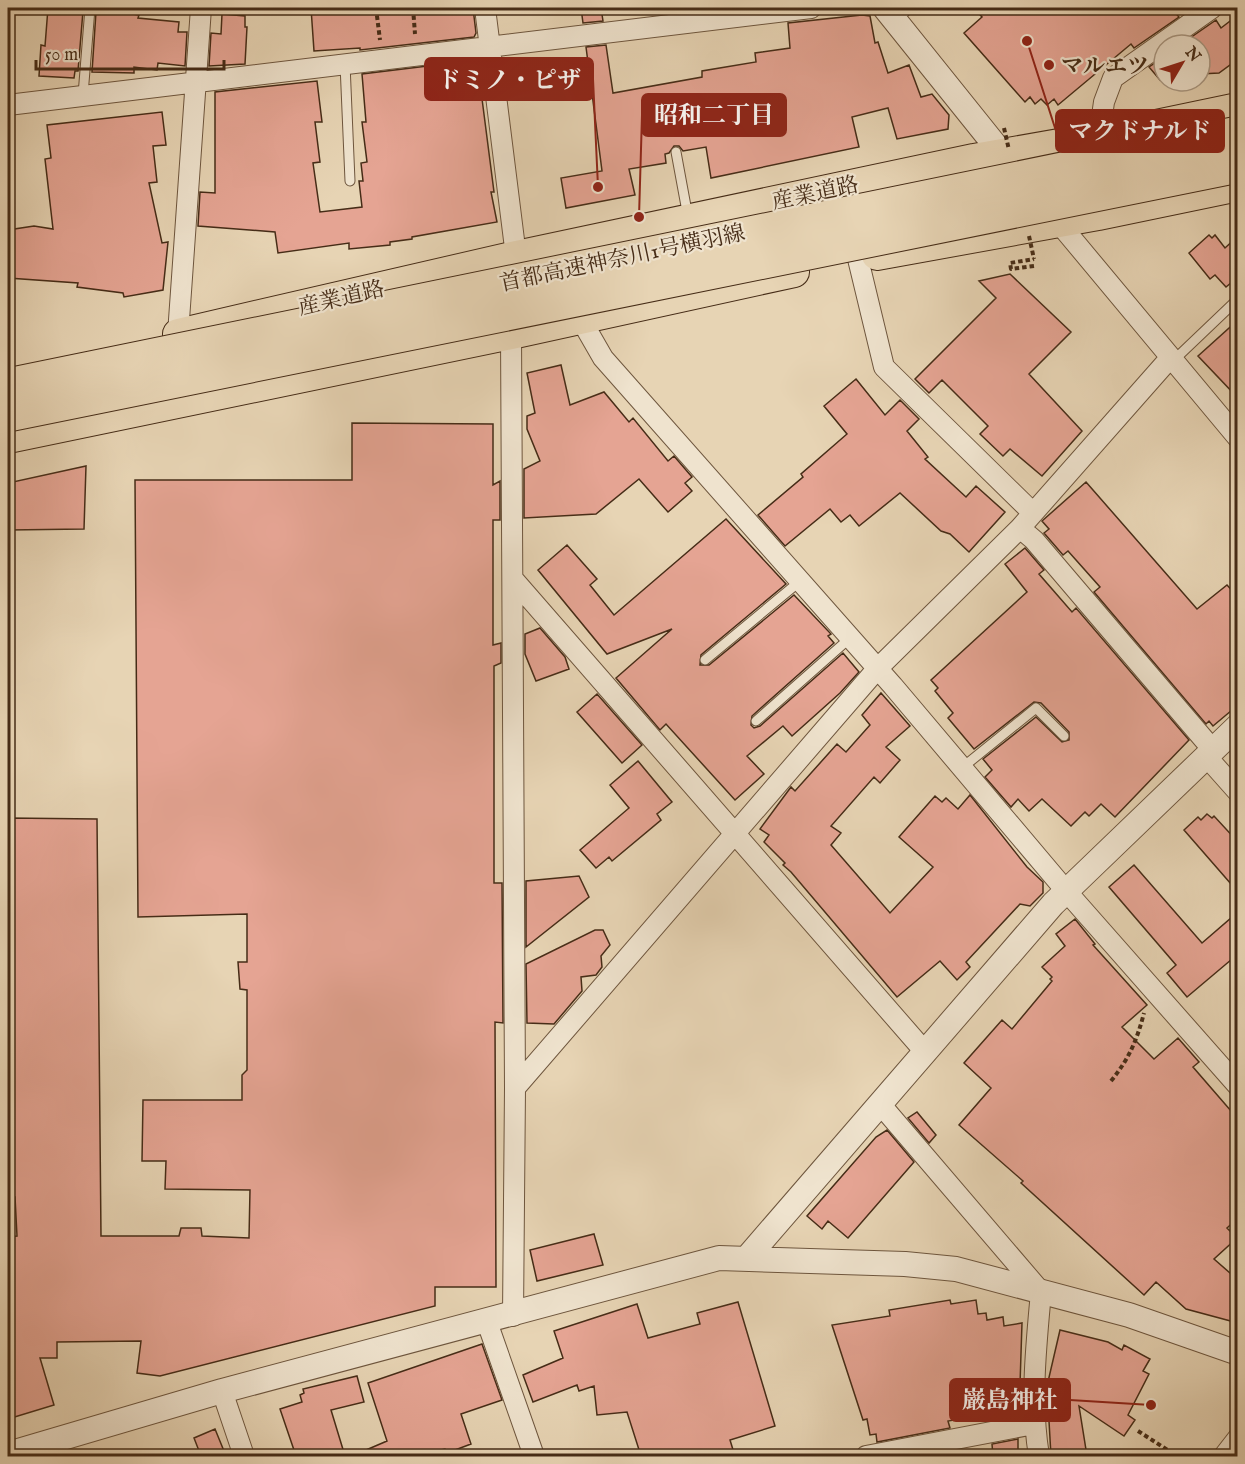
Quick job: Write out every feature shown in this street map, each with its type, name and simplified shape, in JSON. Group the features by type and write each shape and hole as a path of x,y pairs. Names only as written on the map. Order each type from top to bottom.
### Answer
{"highway":[{"name":"首都高速神奈川1号横羽線","path":"8,385 1238,133"},
{"name":"首都高速神奈川1号横羽線","path":"8,415 1238,166"}],"main road":[{"name":"産業道路","path":"8,369 178,334 516,256 689,219 1001,154 1099,137 1238,108"},
{"path":"8,438 511,334 858,259 1238,186"}],"street":[{"path":"178,334 201,8"},
{"path":"485,8 516,256 511,334 516,1088 513,1316"},
{"path":"8,105 489,45 678,18 704,26 811,8"},
{"path":"1099,137 1104,102 1113,78 1212,8"},
{"path":"897,12 1001,154 1238,438"},
{"path":"858,259 884,367 1033,513"},
{"path":"580,318 603,358 963,766 1066,891 1238,1086"},
{"path":"516,1088 737,835 877,669 1020,528 1171,359"},
{"path":"1020,528 1034,540 1210,753 1238,792"},
{"path":"513,579 926,1053"},
{"path":"746,1259 1066,891 1238,726"},
{"path":"880,1105 1041,1292 1035,1369 1034,1424 1039,1456"},
{"path":"8,1454 59,1449 222,1391 513,1316 719,1258 931,1265 1129,1315 1238,1353"},
{"path":"487,1322 534,1456"},
{"path":"222,1391 244,1456"},
{"path":"866,1456 1034,1424"},
{"path":"1224,1456 1238,1438"}],"lane":[{"path":"83,95 90,8"},
{"path":"345,63 350,181"},
{"path":"676,152 689,219"},
{"path":"1171,359 1238,299"},
{"path":"705,660 800,582"},
{"path":"756,721 850,638"},
{"path":"963,766 1036,708 1064,736"}],"path":[{"path":"376,8 382,58"},
{"path":"413,8 416,54"},
{"path":"1034,259 1010,263 1011,269 1034,266"},
{"path":"1111,1081 1127,1061 1137,1041 1144,1012 1161,999"},
{"path":"1138,1431 1177,1456"}],"building":[{"path":"48,8 83,11 78,71 75,71 74,78 39,76 41,45 45,46"},
{"path":"311,8 473,8 476,33 474,37 360,50 360,48 314,51"},
{"path":"581,8 601,8 603,21 583,23"},
{"name":"マルエツ","path":"974,8 1171,8 1179,17 1156,33 1152,33 1152,36 1134,48 1131,44 1058,105 1054,99 1047,105 1041,99 1035,104 1030,97 1025,102 964,33 982,17"},
{"path":"106,10 139,15 138,18 179,22 178,32 187,32 185,66 158,63 157,70 134,67 134,73 92,72 96,12 106,13"},
{"path":"222,14 245,16 245,27 247,27 245,64 209,66 211,33 221,34"},
{"path":"1238,15 1238,59 1219,73 1212,73 1212,33 1197,33 1216,20 1221,28"},
{"path":"870,16 875,43 878,42 888,73 909,65 921,97 932,94 949,115 948,129 897,139 888,108 852,117 859,147 711,178 706,147 683,151 679,146 674,146 669,153 665,154 666,163 629,169 635,195 566,208 561,178 602,171 586,47 606,45 613,93 702,77 702,71 756,62 755,53 790,48 788,23"},
{"path":"477,60 494,192 491,192 497,222 412,237 412,239 390,242 390,245 349,249 349,243 278,253 275,232 198,226 200,192 215,193 215,92 317,81 322,122 315,122 320,162 313,163 320,212 362,207 359,181 363,181 361,163 367,162 362,122 366,122 362,74"},
{"path":"162,112 166,145 153,146 157,182 149,183 162,243 168,242 163,290 124,297 123,293 77,287 78,283 8,278 8,230 34,226 53,229 45,159 51,158 47,125"},
{"path":"1209,235 1212,238 1215,235 1225,248 1238,236 1238,277 1226,287 1215,275 1210,279 1189,253"},
{"path":"1010,274 1071,332 1029,374 1082,431 1042,476 1010,449 1003,456 980,434 988,426 942,380 929,393 915,379 996,298 979,281"},
{"path":"1238,320 1238,398 1198,356"},
{"path":"561,365 570,405 604,392 629,422 633,418 668,461 674,456 692,477 685,483 692,491 668,512 639,479 596,514 524,518 524,469 540,461 527,429 527,416 535,413 527,373"},
{"path":"856,379 885,415 900,400 919,419 907,431 928,457 925,459 966,497 976,486 1005,512 969,552 950,534 941,531 900,493 859,526 850,515 841,522 830,509 785,546 758,515 803,477 801,474 847,434 824,406"},
{"path":"352,423 493,424 493,485 500,481 500,520 493,520 493,645 501,643 501,663 494,666 494,883 502,883 503,1023 495,1022 496,1287 435,1287 435,1306 160,1376 137,1373 141,1341 57,1342 57,1358 40,1358 54,1405 8,1419 8,1237 17,1236 15,1197 8,1196 8,818 97,819 101,1236 179,1236 181,1228 201,1228 202,1236 249,1238 250,1190 165,1189 166,1161 142,1161 143,1100 242,1100 242,1075 247,1070 247,990 240,989 238,962 247,962 247,914 138,917 135,480 352,480"},
{"path":"86,466 84,529 8,530 8,483"},
{"path":"1086,482 1197,609 1227,585 1238,597 1238,705 1213,726 1209,721 1206,724 1094,592 1100,587 1068,551 1063,555 1044,533 1049,529 1042,521"},
{"path":"726,519 786,584 701,655 700,665 709,665 794,595 831,634 828,636 834,643 752,716 751,725 754,728 760,726 843,653 859,672 840,693 792,736 783,726 747,756 764,774 735,800 666,724 660,730 616,678 672,629 607,654 538,570 567,545 597,579 590,585 614,615"},
{"path":"1025,548 1044,570 1039,574 1072,612 1076,608 1189,740 1115,817 1101,804 1089,816 1085,812 1071,826 1042,799 1029,811 1018,799 1011,807 985,777 992,770 983,759 1036,717 1062,742 1069,740 1069,732 1041,703 1034,702 974,749 948,718 953,713 935,691 938,688 931,680 1027,592 1005,564"},
{"path":"540,628 565,657 569,669 536,681 525,654 525,634"},
{"path":"881,693 910,726 886,747 900,760 880,783 874,777 831,826 841,833 831,845 890,913 933,867 899,837 935,796 942,802 946,798 958,809 970,795 1027,867 1043,882 1043,893 1030,906 1020,904 966,962 970,967 957,980 940,961 897,997 783,865 785,863 764,842 769,835 760,829 791,787 795,791 837,744 846,752 870,725 862,715"},
{"path":"597,694 642,745 622,763 577,712"},
{"path":"638,761 672,802 657,814 661,820 612,861 609,857 596,868 580,850 629,808 610,785"},
{"path":"1207,814 1212,818 1214,816 1238,842 1238,892 1184,830 1198,817 1201,820"},
{"path":"1134,865 1202,943 1238,912 1238,954 1187,997 1167,973 1176,965 1109,887"},
{"path":"579,876 589,897 526,947 526,881"},
{"path":"1075,919 1095,944 1093,945 1147,1005 1122,1027 1154,1059 1178,1038 1199,1062 1193,1067 1238,1119 1238,1218 1227,1228 1237,1238 1214,1259 1238,1280 1238,1323 1186,1309 1156,1282 1144,1295 1021,1183 1023,1181 959,1125 991,1088 964,1063 1002,1020 1012,1029 1052,981 1050,979 1052,977 1042,967 1065,946 1056,934"},
{"path":"595,930 603,930 610,945 601,956 602,967 596,975 581,977 582,991 554,1024 527,1023 526,964"},
{"path":"917,1112 936,1135 929,1143 908,1118"},
{"path":"887,1130 914,1162 848,1238 828,1221 822,1229 807,1216 876,1137"},
{"path":"594,1234 603,1265 537,1281 530,1250"},
{"path":"950,1300 951,1304 976,1300 978,1314 986,1313 987,1320 1003,1317 1004,1326 1022,1323 1019,1415 989,1420 988,1414 948,1421 950,1428 877,1442 876,1434 870,1435 867,1419 863,1420 832,1325 890,1316 889,1310"},
{"path":"738,1302 775,1426 730,1440 734,1453 721,1456 641,1456 627,1412 597,1415 594,1386 579,1391 577,1385 533,1402 523,1375 563,1358 554,1331 637,1304 648,1338 700,1324 697,1313"},
{"path":"1060,1330 1108,1342 1122,1350 1124,1345 1150,1359 1143,1371 1149,1374 1128,1415 1135,1420 1124,1436 1079,1406 1087,1456 1051,1456 1047,1386"},
{"path":"482,1344 502,1400 461,1414 471,1444 447,1453 445,1449 413,1456 352,1456 387,1441 368,1383"},
{"path":"357,1376 364,1402 331,1410 345,1456 296,1456 280,1409 302,1402 300,1395 304,1393 303,1389"},
{"path":"215,1429 226,1456 201,1456 194,1438"},
{"path":"1018,1439 1018,1456 993,1456 992,1444"}],"place":[{"name":"マクドナルド","path":"1027,41"},
{"name":"マルエツ","path":"1049,65"},
{"name":"ドミノ・ピザ","path":"598,187"},
{"name":"昭和二丁目","path":"639,217"},
{"name":"巌島神社","path":"1151,1405"}]}
